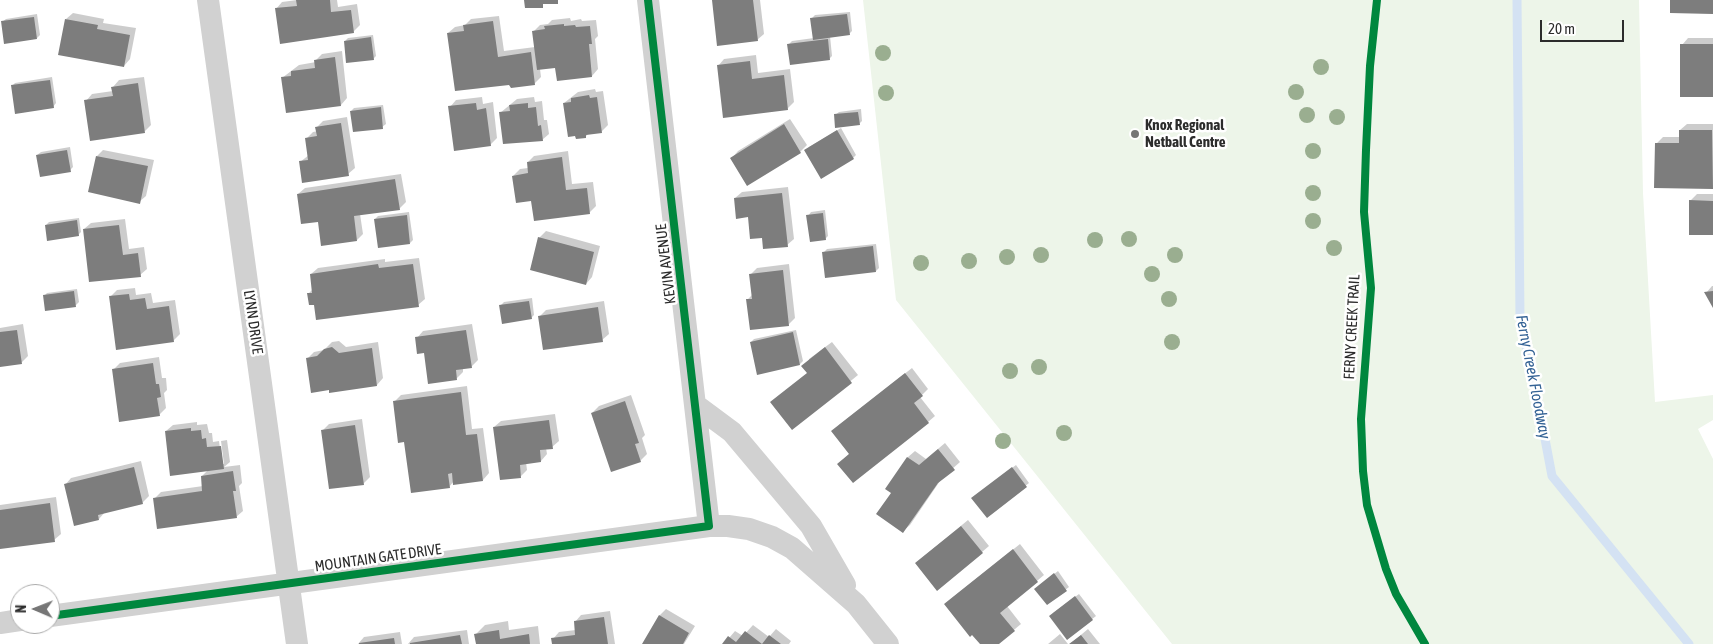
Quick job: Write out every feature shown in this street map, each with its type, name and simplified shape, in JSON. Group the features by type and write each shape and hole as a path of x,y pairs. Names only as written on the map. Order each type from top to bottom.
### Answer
{"street":[{"name":"LYNN DRIVE","path":"208,0 297,644"},
{"name":"KEVIN AVENUE","path":"648,0 710,526"},
{"path":"697,406 732,432 811,526 856,604"},
{"name":"MOUNTAIN GATE DRIVE","path":"60,615 710,526 749,529 772,537 792,548 856,604 888,644"}],"shaded area":[{"path":"863,0 1639,0 1643,193 1655,402 1713,395 1713,420 1698,429 1713,459 1713,644 1172,644 896,300"}],"building":[{"path":"296,0 330,0 331,12 351,10 354,33 280,44 275,8 297,6"},
{"path":"524,0 558,0 558,4 543,4 543,8 525,8"},
{"path":"712,0 753,0 758,41 717,46"},
{"path":"1670,0 1713,0 1713,14 1670,13"},
{"path":"847,14 850,35 813,40 810,18"},
{"path":"34,17 37,39 4,44 1,21"},
{"path":"65,19 98,25 97,29 130,35 124,67 58,55"},
{"path":"493,21 498,57 531,52 535,85 511,88 509,85 455,91 447,33 464,31 463,25"},
{"path":"564,24 564,26 575,25 576,27 590,26 592,44 589,44 592,77 557,81 555,68 537,70 532,31 545,29 544,26"},
{"path":"371,37 374,60 346,63 344,41"},
{"path":"828,39 830,60 790,65 787,44"},
{"path":"1680,44 1713,44 1713,97 1680,97"},
{"path":"335,57 341,106 286,113 281,77 291,76 291,71 315,68 314,60"},
{"path":"750,61 752,79 784,75 788,110 723,118 717,65"},
{"path":"50,80 54,108 15,114 11,85"},
{"path":"138,83 145,133 90,141 84,100 113,96 111,87"},
{"path":"589,95 590,98 597,97 602,133 586,135 586,138 576,139 575,136 568,137 563,103 571,102 571,98"},
{"path":"476,103 477,110 486,108 491,146 454,151 448,106"},
{"path":"528,103 528,108 536,107 538,126 541,125 543,141 503,144 499,112 510,111 509,105"},
{"path":"381,107 383,129 353,132 350,111"},
{"path":"858,112 860,125 835,128 834,114"},
{"path":"341,123 349,176 302,183 299,161 308,160 305,138 317,136 315,127"},
{"path":"784,124 801,153 747,186 730,158"},
{"path":"837,130 854,159 821,179 804,150"},
{"path":"1679,130 1712,130 1713,189 1654,188 1655,143 1679,143"},
{"path":"67,150 71,172 40,177 36,155"},
{"path":"96,156 148,166 140,204 88,192"},
{"path":"562,157 566,190 587,188 590,214 534,221 531,201 516,203 512,176 528,173 527,162"},
{"path":"395,179 400,210 354,216 357,241 321,246 318,222 301,224 297,194"},
{"path":"782,193 788,247 763,249 762,238 750,239 748,217 736,219 734,198"},
{"path":"1689,200 1713,201 1713,235 1689,235"},
{"path":"823,213 826,240 810,242 806,215"},
{"path":"407,215 410,244 378,248 374,219"},
{"path":"77,220 79,236 47,241 45,225"},
{"path":"119,225 123,255 138,253 141,277 89,282 83,229"},
{"path":"538,237 594,252 586,285 530,270"},
{"path":"873,246 876,272 825,278 822,252"},
{"path":"378,264 379,268 413,264 419,307 316,320 314,305 309,305 307,293 312,293 310,274"},
{"path":"783,270 789,326 750,330 746,299 752,299 749,274"},
{"path":"74,291 76,307 45,311 43,295"},
{"path":"1713,291 1713,308 1704,292"},
{"path":"129,294 130,300 145,298 147,309 169,306 174,342 116,350 109,296"},
{"path":"529,301 532,319 502,324 499,305"},
{"path":"598,307 603,342 543,350 538,316"},
{"path":"17,330 22,364 0,367 0,332"},
{"path":"466,330 472,368 456,370 457,380 428,384 424,353 417,354 415,337"},
{"path":"793,332 800,365 757,375 750,342"},
{"path":"332,347 339,353 372,348 377,386 329,393 329,390 311,393 306,358 317,356 324,349"},
{"path":"825,347 852,383 792,430 770,402 807,373 801,366"},
{"path":"153,363 156,384 159,384 161,397 157,398 160,416 119,422 112,369"},
{"path":"905,373 923,396 914,403 929,423 853,483 837,464 849,454 831,431"},
{"path":"461,392 466,435 477,434 483,481 453,485 452,473 448,474 450,488 411,493 404,442 398,443 393,401"},
{"path":"625,401 639,443 635,444 641,462 611,472 591,413"},
{"path":"549,420 553,449 540,450 541,462 520,465 521,478 500,480 493,427"},
{"path":"355,425 364,485 329,489 321,430"},
{"path":"191,428 191,431 201,430 202,439 206,438 207,447 221,446 224,469 170,476 165,431"},
{"path":"938,449 955,470 938,483 903,533 876,514 891,493 885,489 907,457 919,465"},
{"path":"134,467 143,504 98,515 99,520 74,526 64,484"},
{"path":"1012,467 1027,487 987,518 971,498"},
{"path":"233,471 236,491 233,491 237,518 157,529 153,498 202,491 201,476"},
{"path":"50,503 55,542 0,549 0,510"},
{"path":"961,526 983,553 937,591 915,563"},
{"path":"1013,549 1038,582 1000,613 1015,631 999,644 980,644 972,635 970,637 944,604"},
{"path":"1054,573 1067,591 1047,605 1034,589"},
{"path":"1075,596 1093,620 1067,640 1049,616"},
{"path":"659,615 689,633 683,644 642,644"},
{"path":"604,617 608,644 552,644 551,638 575,635 574,621"},
{"path":"499,630 500,639 529,634 530,644 476,644 474,634"},
{"path":"745,631 762,644 722,644 728,636 736,642"},
{"path":"460,635 462,644 410,644 410,643"},
{"path":"769,635 781,644 762,644"},
{"path":"1081,635 1088,644 1069,644"},
{"path":"394,638 395,644 359,644 359,643"}],"waterway":[{"name":"Ferny Creek Floodway","path":"1517,0 1520,318 1552,476 1689,644"}],"cycle path":[{"path":"60,615 709,526 648,0"},
{"name":"FERNY CREEK TRAIL","path":"1377,0 1370,66 1364,212 1371,288 1361,419 1363,471 1367,505 1386,569 1396,594 1425,644"}],"place":[{"name":"Knox Regional Netball Centre","path":"1135,134"}]}
